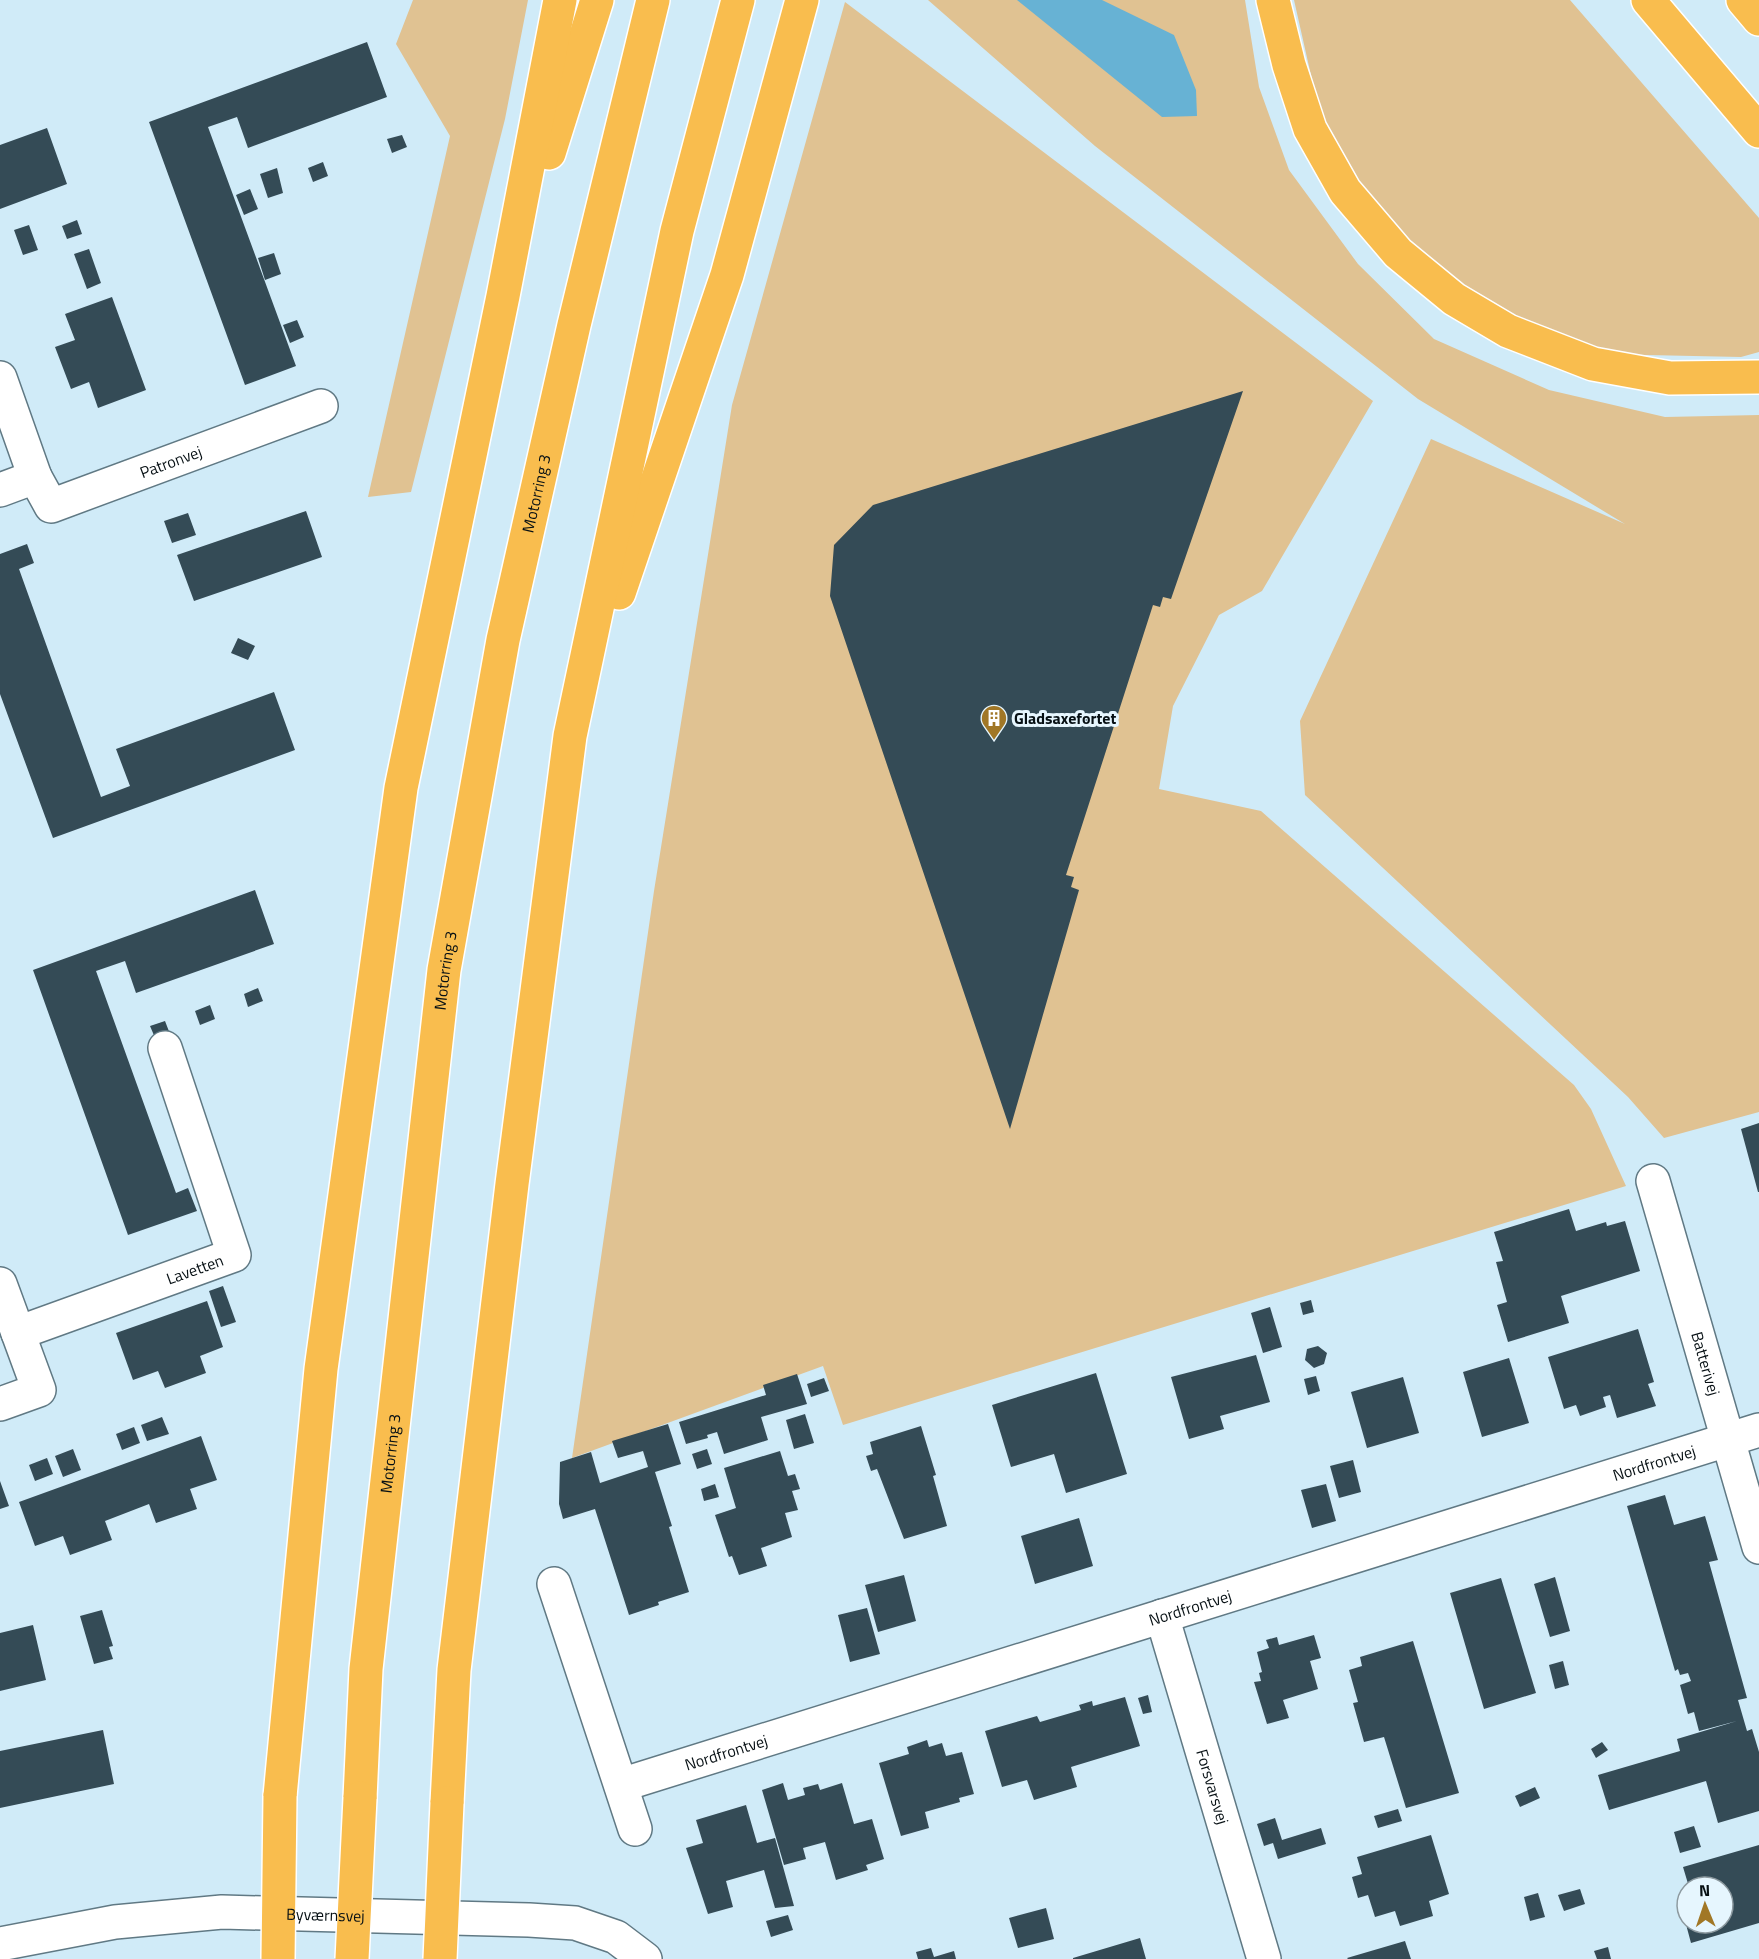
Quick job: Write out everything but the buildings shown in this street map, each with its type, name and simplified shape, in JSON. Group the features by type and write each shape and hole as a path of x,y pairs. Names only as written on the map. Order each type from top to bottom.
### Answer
{"highway":[{"path":"278,1959 280,1796 321,1369 401,788 503,296 560,0"},
{"path":"503,296 597,0"},
{"name":"Motorring 3","path":"352,1959 366,1669 444,970 502,640 574,325 653,0"},
{"path":"440,1959 455,1658 510,1196 570,736 677,231 738,0"},
{"path":"570,736 727,275 802,0"},
{"path":"1273,0 1289,65 1310,129 1345,191 1398,253 1454,299 1508,331 1593,364 1670,378 1759,377"},
{"path":"1642,0 1670,28"},
{"path":"1648,0 1759,131"},
{"path":"1743,0 1759,19"}],"street":[{"name":"Patronvej","path":"0,378 35,477 51,506 321,406"},
{"path":"0,490 35,477"},
{"name":"Lavetten","path":"18,1333 234,1255 165,1047"},
{"name":"Batterivej","path":"1653,1181 1759,1546"},
{"path":"0,1284 39,1390 0,1404"},
{"name":"Nordfrontvej","path":"621,1785 1759,1430"},
{"path":"554,1584 635,1829"},
{"name":"Forsvarsvej","path":"1162,1616 1264,1959"},
{"name":"Byværnsvej","path":"0,1944 115,1922 222,1911 575,1923 616,1937 645,1959"}],"shaded area":[{"path":"413,0 528,0 505,119 411,492 368,497 450,136 396,44"},
{"path":"928,0 1245,0 1259,87 1289,170 1358,264 1434,339 1549,390 1665,417 1759,415 1759,1112 1664,1138 1628,1097 1305,795 1300,721 1431,439 1625,524 1418,399 1095,146"},
{"path":"1294,0 1570,0 1759,218 1759,352 1741,357 1599,354 1487,318 1366,210 1322,124"},
{"path":"845,2 1373,401 1262,591 1219,615 1173,706 1159,789 1261,811 1574,1085 1591,1109 1626,1186 843,1425 823,1366 572,1458 654,891 732,405"}],"water":[{"path":"1017,0 1102,0 1174,35 1196,90 1197,116 1162,117"}],"place":[{"name":"Gladsaxefortet","path":"994,741"}]}
